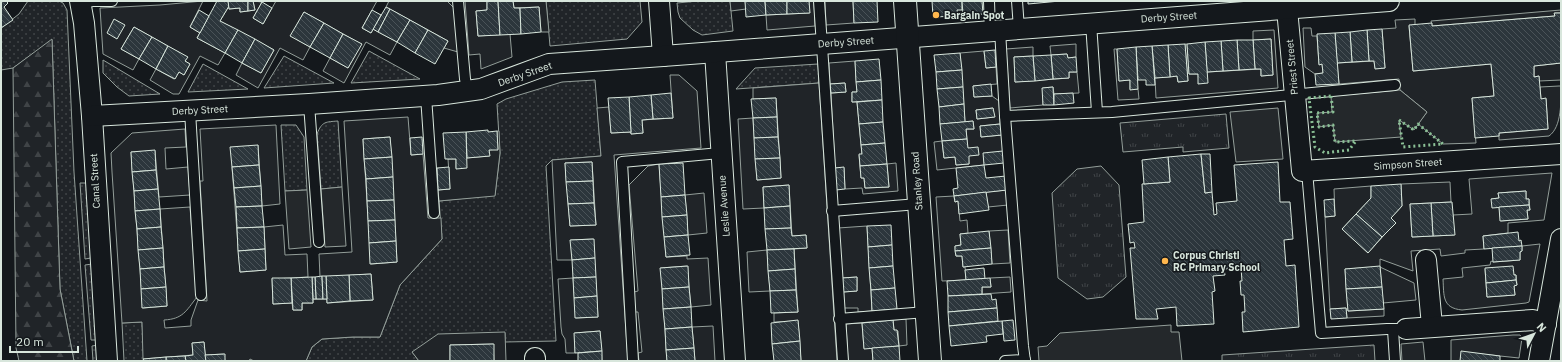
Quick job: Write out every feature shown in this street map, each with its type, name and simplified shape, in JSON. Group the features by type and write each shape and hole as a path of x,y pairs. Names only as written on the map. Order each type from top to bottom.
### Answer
{"street":[{"path":"659,1 662,56"},
{"name":"Stanley Road","path":"905,1 930,361"},
{"name":"Derby Street","path":"92,116 309,104 468,92 493,86 522,73 549,64 1091,23 1288,5 1389,1"},
{"name":"Canal Street","path":"81,2 92,116 107,361"},
{"name":"Priest Street","path":"1288,5 1302,171 1307,171"},
{"name":"Leslie Avenue","path":"715,52 720,153 735,361"},
{"name":"Simpson Street","path":"1307,171 1561,154"},
{"path":"1539,361 1561,239"},
{"path":"1426,260 1432,326"},
{"path":"1399,330 1432,326 1533,320 1546,324"}],"lane":[{"path":"81,2 112,1"},
{"path":"458,1 465,79 468,92"},
{"path":"819,1 843,361"},
{"path":"989,1 1003,30 1005,116 1025,360 1005,361"},
{"path":"1003,30 1017,1"},
{"path":"1091,23 1097,112"},
{"path":"1005,116 1097,112 1395,85"},
{"path":"426,96 434,213"},
{"path":"309,104 319,242"},
{"path":"190,111 201,295"},
{"path":"633,361 622,162 720,153"},
{"path":"1307,171 1321,333 1399,330 1395,361"},
{"path":"832,211 918,204"},
{"path":"839,319 926,312"}],"green space":[{"path":"28,1 59,1 63,3 67,10 74,172 87,361 74,361 60,289 52,40 13,68 1,70 1,28 19,14"},
{"path":"203,1 190,27 200,33 197,38 225,53 218,65 200,56 179,94 173,94 150,80 156,69 174,79 179,72 184,75 190,64 185,61 187,57 134,27 121,49 139,59 133,70 103,54 100,8"},
{"path":"253,1 262,2 253,18 263,24 276,1 377,1 362,28 371,33 373,29 397,42 390,55 366,42 344,83 323,71 330,58 348,68 361,44 304,12 291,36 310,47 303,60 280,48 258,88 236,75 242,63 261,73 274,50 220,21 229,6 229,9 240,8 240,12 255,10"},
{"path":"389,1 447,1 454,8 458,52 444,48 448,41 386,7"},
{"path":"465,1 487,1 487,10 476,11 478,36 510,34 512,57 481,69 480,54 469,55"},
{"path":"513,1 546,1 549,32 541,32 539,7 514,8"},
{"path":"546,1 640,1 642,22 627,39 550,46"},
{"path":"698,1 730,1 733,31 702,35 693,30 680,18 677,3"},
{"path":"730,1 745,1 746,9 731,11"},
{"path":"809,1 814,1 815,26 767,30 766,15 809,13"},
{"path":"825,1 853,1 854,23 826,25"},
{"path":"1561,10 1561,13 1555,13 1555,16 1432,26 1431,21"},
{"path":"1415,19 1415,25 1409,26 1413,71 1491,64 1494,96 1472,98 1476,143 1443,144 1418,124 1427,112 1400,90 1399,79 1339,84 1337,63 1374,61 1375,68 1385,68 1382,29 1396,28 1395,20"},
{"path":"1303,28 1311,28 1312,36 1317,36 1319,64 1322,64 1323,73 1315,74 1305,67"},
{"path":"1274,30 1278,88 1156,98 1155,78 1177,76 1178,82 1188,81 1185,44 1187,44 1189,74 1198,74 1199,84 1207,72 1261,69 1261,76 1273,75 1271,39 1253,40 1253,31"},
{"path":"52,39 60,289 74,361 19,361 16,348 13,68"},
{"path":"1076,44 1076,57 1068,58 1067,54 1051,55 1050,46"},
{"path":"1033,47 1033,56 1014,57 1015,82 1069,78 1069,72 1077,72 1079,93 1054,94 1053,87 1043,88 1043,105 1010,108 1006,49"},
{"path":"1114,49 1117,49 1119,81 1130,80 1130,89 1138,89 1139,99 1118,100"},
{"path":"369,51 420,79 351,83"},
{"path":"984,51 986,68 996,67 997,84 973,86 974,97 992,96 999,101 1000,124 980,126 981,137 1002,135 1003,151 984,165 937,170 934,142 942,141 944,158 955,157 956,165 969,164 966,129 974,129 973,121 965,122 960,53","holes":["993,108 994,117 977,119 976,110"]},
{"path":"284,56 334,83 264,88"},
{"path":"103,60 160,94 129,96 117,87 103,73"},
{"path":"855,61 857,92 852,92 852,102 857,102 862,154 859,155 861,178 864,178 865,188 889,187 887,164 896,163 898,191 863,194 862,188 845,189 844,168 835,168 831,93 846,92 845,83 830,84 829,63"},
{"path":"1561,63 1561,80 1539,81 1539,76 1534,77 1534,66"},
{"path":"203,64 248,89 188,92"},
{"path":"818,64 819,83 736,89 755,68"},
{"path":"670,75 679,75 697,91 701,148 614,155 628,361 602,361 600,331 575,333 575,353 566,353 565,339 562,334 561,327 558,279 573,278 576,318 598,317 593,239 571,240 572,260 557,260 552,160 601,156 597,108 609,107 611,133 643,133 642,120 673,118","holes":["592,162 596,225 570,226 565,163"]},
{"path":"595,80 601,156 552,160 546,166 556,341 505,342 505,333 412,352 419,361 306,361 312,347 322,339 380,337 400,285 442,239 439,201 495,195 500,153 497,104 506,99 562,82"},
{"path":"819,83 837,361 801,361 798,321 774,322 774,313 798,312 794,249 807,248 806,235 792,236 789,185 763,187 764,208 743,209 738,119 753,118 757,180 781,178 776,98 753,99 753,88"},
{"path":"1561,86 1559,120 1553,132 1549,136 1499,140 1499,133 1548,129 1546,99 1541,99 1540,87"},
{"path":"1226,114 1229,148 1183,152 1183,147 1123,152 1120,123"},
{"path":"408,117 411,155 423,154 428,218 441,218 442,239 400,285 380,337 322,339 312,347 306,361 254,361 250,359 249,361 225,361 224,354 205,355 204,342 192,343 193,355 143,359 142,322 122,323 111,153 132,133 185,129 186,147 165,148 166,169 188,167 190,195 159,197 155,151 131,152 143,308 167,306 160,209 190,207 197,297 187,310 180,316 164,320 165,328 191,326 191,320 198,300 207,301 200,181 203,181 200,129 276,125 280,204 262,206 258,145 232,167 240,272 266,270 264,227 283,225 285,255 307,254 308,277 272,279 273,304 292,303 293,310 302,310 302,303 313,303 313,299 327,299 327,303 373,300 371,274 320,277 319,254 352,252 344,121","holes":["390,137 397,262 371,264 363,139"]},
{"path":"338,121 342,187 321,189 317,134 323,124"},
{"path":"281,125 296,125 304,137 307,190 285,191"},
{"path":"497,131 499,131 500,153 495,196 439,201 438,190 450,189 448,159 456,159 456,168 466,158 489,156 489,150 498,149"},
{"path":"659,164 666,257 687,256 687,259 708,258 711,305 691,307 687,266 661,268 667,361 639,361 638,353 642,352 638,312 635,312 634,292 638,291 629,185 648,166"},
{"path":"1101,166 1119,185 1126,277 1103,297 1087,299 1058,278 1052,193 1077,169"},
{"path":"1552,173 1544,220 1508,223 1508,233 1483,236 1484,249 1465,250 1465,253 1441,256 1440,249 1411,251 1413,271 1380,259 1380,267 1345,269 1348,311 1384,309 1384,316 1347,318 1346,308 1330,309 1325,217 1335,216 1334,189 1371,186 1371,198 1342,229 1368,253 1395,223 1391,218 1402,206 1401,184 1450,182 1451,202 1410,204 1412,237 1454,235 1453,215 1472,214 1469,179","holes":["1526,191 1526,199 1529,199 1530,210 1527,210 1528,219 1501,221 1499,207 1491,199 1499,198 1498,193"]},
{"path":"80,183 87,183 91,258 85,259"},
{"path":"1007,190 1008,205 988,207 986,192"},
{"path":"704,193 707,233 688,235 685,195"},
{"path":"954,196 955,202 958,201 960,221 967,220 968,233 960,234 961,245 955,246 956,256 962,256 966,280 942,281 936,197"},
{"path":"867,226 872,311 858,312 858,308 844,308 843,292 857,291 857,277 842,278 838,228"},
{"path":"1008,230 1010,263 992,264 989,231"},
{"path":"1540,244 1529,302 1462,310 1455,309 1447,304 1444,296 1443,279 1463,277 1462,268 1490,265 1491,261 1520,260 1522,246","holes":["1485,269 1516,275 1517,285 1514,286 1515,295 1487,297"]},
{"path":"767,250 770,291 749,292 747,252"},
{"path":"92,264 97,340 91,340 85,265"},
{"path":"1380,267 1414,283 1416,300 1383,303"},
{"path":"1010,277 1011,292 982,294 982,287 991,287 990,278"},
{"path":"906,319 907,345 899,346 898,331 894,330 893,320"},
{"path":"142,322 144,361 124,361 122,323"},
{"path":"862,323 864,348 872,348 873,361 848,361 846,324"},
{"path":"713,326 715,361 695,361 692,327"},
{"path":"505,332 506,361 494,361 493,344 450,345 450,361 419,361 412,352 438,334"},
{"path":"1520,335 1522,338 1519,358 1462,352 1460,361 1451,361 1451,340"},
{"path":"1423,342 1425,361 1402,361 1401,344"},
{"path":"98,345 99,361 93,361 92,346"},
{"path":"1374,345 1375,361 1222,361 1222,355"}],"shaded area":[{"path":"1400,90 1427,112 1414,130 1399,120 1401,137 1335,142 1333,125 1319,127 1317,113 1332,112 1331,96"},
{"path":"1278,108 1283,159 1236,162 1230,112"},
{"path":"342,187 346,246 325,247 321,189"},
{"path":"307,190 311,247 289,249 285,191"},
{"path":"1171,325 1171,332 1179,332 1182,361 1039,361 1038,347 1047,346 1060,333"}],"building":[{"path":"1,1 6,1 8,3 4,7 13,20 1,28"},
{"path":"217,1 228,1 229,6 220,21 238,30 225,53 197,38"},
{"path":"228,1 248,1 248,11 240,12 240,8 229,9"},
{"path":"248,1 253,1 255,10 248,11"},
{"path":"487,1 498,1 500,35 478,36 476,11 487,10"},
{"path":"498,1 513,1 514,8 520,8 521,34 500,35"},
{"path":"745,1 765,1 766,15 746,17"},
{"path":"765,1 787,1 787,14 766,15"},
{"path":"787,1 809,1 810,13 787,14"},
{"path":"853,1 877,1 878,22 854,23"},
{"path":"932,1 962,1 962,10 957,10 958,16 933,17"},
{"path":"962,1 982,1 983,14 963,15"},
{"path":"1028,1 1060,1 1028,4"},
{"path":"262,2 272,8 263,24 253,18"},
{"path":"386,7 390,9 378,32 373,29"},
{"path":"539,7 541,32 521,34 520,8"},
{"path":"390,9 410,20 397,42 378,32"},
{"path":"199,10 209,16 200,33 190,27"},
{"path":"372,10 381,15 371,33 362,28"},
{"path":"304,12 324,23 310,47 290,36"},
{"path":"1554,13 1561,13 1561,63 1534,66 1534,77 1539,76 1541,99 1546,98 1548,129 1499,133 1499,136 1475,138 1472,98 1494,96 1491,64 1413,71 1409,25 1432,23 1432,26 1555,16"},
{"path":"114,19 125,25 117,39 107,33"},
{"path":"410,20 428,30 415,53 397,42"},
{"path":"324,23 343,34 330,58 310,47"},
{"path":"134,27 152,37 139,59 121,49"},
{"path":"1382,29 1385,68 1375,69 1374,61 1369,61 1367,30"},
{"path":"238,30 255,39 242,63 225,53"},
{"path":"428,30 448,41 435,64 415,53"},
{"path":"1367,30 1369,61 1352,62 1350,32"},
{"path":"1350,32 1352,62 1337,63 1335,33"},
{"path":"1335,33 1339,84 1316,85 1315,74 1323,73 1322,64 1319,65 1317,34"},
{"path":"343,34 362,44 348,68 330,58"},
{"path":"152,37 168,46 156,69 139,59"},
{"path":"255,39 274,50 261,73 242,63"},
{"path":"1271,39 1273,75 1261,76 1261,69 1255,69 1253,40"},
{"path":"1237,40 1253,40 1255,69 1239,70"},
{"path":"1237,40 1239,70 1223,71 1221,41"},
{"path":"1221,41 1223,71 1207,72 1205,42"},
{"path":"1205,42 1208,83 1198,84 1198,74 1189,74 1187,44"},
{"path":"1185,44 1188,81 1178,82 1177,76 1170,77 1168,45"},
{"path":"1168,45 1170,77 1155,78 1152,46"},
{"path":"168,46 188,57 185,61 190,64 184,75 179,72 175,79 156,69"},
{"path":"1152,46 1155,85 1146,85 1146,80 1138,80 1136,47"},
{"path":"1136,47 1138,89 1130,90 1130,80 1119,81 1117,49"},
{"path":"995,50 996,67 986,68 984,51"},
{"path":"960,53 962,70 936,72 934,55"},
{"path":"1067,54 1068,58 1076,57 1077,72 1069,72 1069,78 1053,79 1051,55"},
{"path":"1051,55 1053,79 1035,81 1033,56"},
{"path":"1033,56 1035,81 1015,82 1014,57"},
{"path":"879,59 881,80 856,82 855,61"},
{"path":"962,70 963,87 937,89 936,72"},
{"path":"881,80 882,100 852,102 852,92 857,92 856,82"},
{"path":"845,83 846,92 831,93 830,84"},
{"path":"991,84 992,96 974,97 973,86"},
{"path":"963,87 964,104 939,107 937,89"},
{"path":"1053,87 1054,105 1043,105 1042,88"},
{"path":"671,93 673,118 653,119 651,95"},
{"path":"1073,93 1074,103 1054,105 1054,94"},
{"path":"651,95 653,119 642,120 643,133 631,134 629,97"},
{"path":"629,97 631,132 611,133 608,98"},
{"path":"776,98 777,117 753,118 751,99"},
{"path":"882,100 883,122 859,124 857,102"},
{"path":"964,104 965,122 940,124 939,107"},
{"path":"993,108 995,117 977,119 976,110"},
{"path":"777,117 778,137 754,138 753,118"},
{"path":"973,121 974,129 966,129 967,139 942,141 940,124"},
{"path":"883,122 885,143 861,145 859,124"},
{"path":"1000,124 1002,135 981,137 980,126"},
{"path":"488,130 488,132 497,131 498,150 489,150 490,156 467,158 466,132"},
{"path":"466,132 467,168 456,169 456,159 445,159 443,133"},
{"path":"390,137 392,157 364,159 363,139"},
{"path":"422,137 423,154 411,155 410,138"},
{"path":"778,137 780,158 755,159 754,138"},
{"path":"967,139 968,148 978,147 979,155 969,156 969,164 956,165 955,157 944,158 942,141"},
{"path":"885,143 887,164 860,166 859,154 862,154 861,145"},
{"path":"258,145 259,165 232,167 230,147"},
{"path":"155,150 156,170 132,172 131,152"},
{"path":"1003,151 1004,163 984,165 983,153"},
{"path":"1201,154 1205,193 1212,192 1214,215 1217,214 1216,203 1237,201 1234,165 1278,162 1280,202 1290,202 1293,239 1284,240 1286,266 1295,265 1299,327 1243,332 1242,312 1245,312 1244,295 1241,295 1241,268 1224,269 1225,275 1213,276 1215,291 1212,292 1214,324 1177,326 1176,307 1156,309 1158,319 1136,319 1130,248 1135,248 1134,242 1130,243 1128,224 1144,222 1142,184 1170,182 1168,157"},
{"path":"1201,154 1210,154 1212,192 1205,193"},
{"path":"392,157 393,177 366,179 364,159"},
{"path":"1168,157 1170,182 1144,184 1142,160"},
{"path":"780,158 781,178 757,180 755,159"},
{"path":"592,162 593,181 566,182 565,163"},
{"path":"683,163 685,195 661,197 659,164"},
{"path":"887,164 889,187 865,188 864,178 861,178 860,166"},
{"path":"259,165 261,186 234,188 232,167"},
{"path":"984,165 986,178 1006,176 1007,190 954,196 953,189 958,188 956,168"},
{"path":"449,167 450,189 438,190 437,168"},
{"path":"844,167 845,189 836,190 835,168"},
{"path":"156,170 158,189 134,191 132,172"},
{"path":"393,177 394,200 367,201 366,179"},
{"path":"593,181 594,203 568,204 566,182"},
{"path":"1401,184 1402,206 1391,218 1396,223 1382,237 1356,214 1371,198 1371,186"},
{"path":"789,185 790,206 764,208 763,187"},
{"path":"261,186 262,206 236,207 234,188"},
{"path":"158,189 160,209 135,211 134,191"},
{"path":"1526,191 1526,199 1529,199 1529,205 1492,208 1491,199 1499,198 1498,193"},
{"path":"986,192 989,210 959,214 958,201 955,202 954,196"},
{"path":"685,195 687,215 662,217 661,197"},
{"path":"1334,199 1335,216 1325,217 1324,200"},
{"path":"394,200 395,220 368,221 367,201"},
{"path":"1452,202 1455,235 1433,236 1431,203"},
{"path":"594,203 596,225 570,226 568,204"},
{"path":"1431,203 1433,236 1412,237 1410,204"},
{"path":"1529,205 1530,210 1527,210 1528,219 1500,221 1499,207"},
{"path":"262,206 264,227 237,228 236,207"},
{"path":"790,206 791,228 765,229 764,208"},
{"path":"160,209 161,227 137,229 135,211"},
{"path":"1356,214 1382,237 1368,253 1342,229"},
{"path":"687,215 688,235 664,237 662,217"},
{"path":"395,220 396,241 369,243 368,221"},
{"path":"891,225 892,245 868,247 867,226"},
{"path":"161,227 163,248 138,250 137,229"},
{"path":"264,227 265,249 238,251 237,228"},
{"path":"791,228 792,236 806,235 807,248 767,250 765,229"},
{"path":"989,231 991,248 955,251 955,246 961,245 960,234"},
{"path":"1518,232 1519,241 1521,240 1522,246 1484,249 1483,236"},
{"path":"688,235 690,255 666,257 664,237"},
{"path":"594,239 595,258 572,260 570,240"},
{"path":"396,241 397,262 370,264 369,243"},
{"path":"892,245 893,266 869,268 868,247"},
{"path":"1522,246 1520,260 1493,262 1492,248"},
{"path":"163,248 164,267 140,269 138,250"},
{"path":"991,248 992,264 963,267 962,256 956,256 955,251"},
{"path":"265,249 266,270 240,272 238,251"},
{"path":"794,249 795,269 768,271 767,250"},
{"path":"595,258 596,277 573,278 572,260"},
{"path":"688,266 689,287 662,289 660,268"},
{"path":"893,266 895,288 871,290 869,268"},
{"path":"1380,266 1382,287 1346,289 1345,269"},
{"path":"1513,266 1516,280 1486,283 1485,268"},
{"path":"164,267 166,287 141,289 140,269"},
{"path":"984,268 985,279 966,280 965,270"},
{"path":"795,269 796,290 770,291 768,271"},
{"path":"371,274 373,300 350,301 349,275"},
{"path":"349,275 350,301 327,303 326,276"},
{"path":"322,276 323,299 316,299 315,277"},
{"path":"322,276 326,276 327,299 323,299"},
{"path":"312,277 315,277 316,299 313,299"},
{"path":"312,277 313,303 302,303 302,310 293,310 291,278"},
{"path":"596,277 597,296 574,298 573,278"},
{"path":"857,277 857,291 843,292 842,278"},
{"path":"272,278 291,278 292,303 273,304"},
{"path":"990,278 991,287 982,287 982,294 948,296 947,281"},
{"path":"1516,280 1517,285 1514,286 1515,295 1487,297 1486,283"},
{"path":"166,287 167,306 142,308 141,289"},
{"path":"689,287 691,307 663,309 662,289"},
{"path":"1382,287 1384,309 1348,311 1346,289"},
{"path":"895,288 897,309 872,311 871,290"},
{"path":"796,290 798,312 771,313 770,291"},
{"path":"991,294 992,300 996,299 997,308 948,312 948,296"},
{"path":"597,296 598,317 575,318 574,298"},
{"path":"691,307 692,327 665,329 663,309"},
{"path":"997,308 998,321 949,326 948,312"},
{"path":"1346,308 1347,318 1331,319 1330,309"},
{"path":"798,320 800,341 772,344 771,323"},
{"path":"893,320 894,330 897,330 899,346 864,349 862,323"},
{"path":"1013,320 1015,340 1004,341 1002,321"},
{"path":"1002,321 1003,334 986,336 987,342 951,346 949,326"},
{"path":"692,327 694,348 666,350 665,329"},
{"path":"600,331 602,351 575,353 574,333"},
{"path":"800,341 801,361 774,361 772,344"},
{"path":"204,342 206,361 186,361 185,356 193,355 192,343"},
{"path":"494,344 494,361 450,361 450,345"},
{"path":"899,346 900,361 873,361 872,348"},
{"path":"694,348 695,361 667,361 666,350"},
{"path":"602,351 602,361 578,361 578,353"},
{"path":"1461,351 1500,356 1500,361 1460,361"},
{"path":"225,354 225,361 206,361 205,355"},
{"path":"185,356 186,361 166,361 166,357"},
{"path":"166,357 166,361 144,361 143,359"}],"hedge":[{"path":"1331,96 1333,112 1317,113 1319,127 1333,125 1335,142 1356,141 1349,150 1325,153 1315,147 1309,98 1331,96"},
{"path":"1399,120 1414,130 1418,124 1443,144 1403,147 1399,120"}],"place":[{"name":"Bargain Spot","path":"936,15"},
{"name":"Corpus Christi RC Primary School","path":"1165,261"}]}
